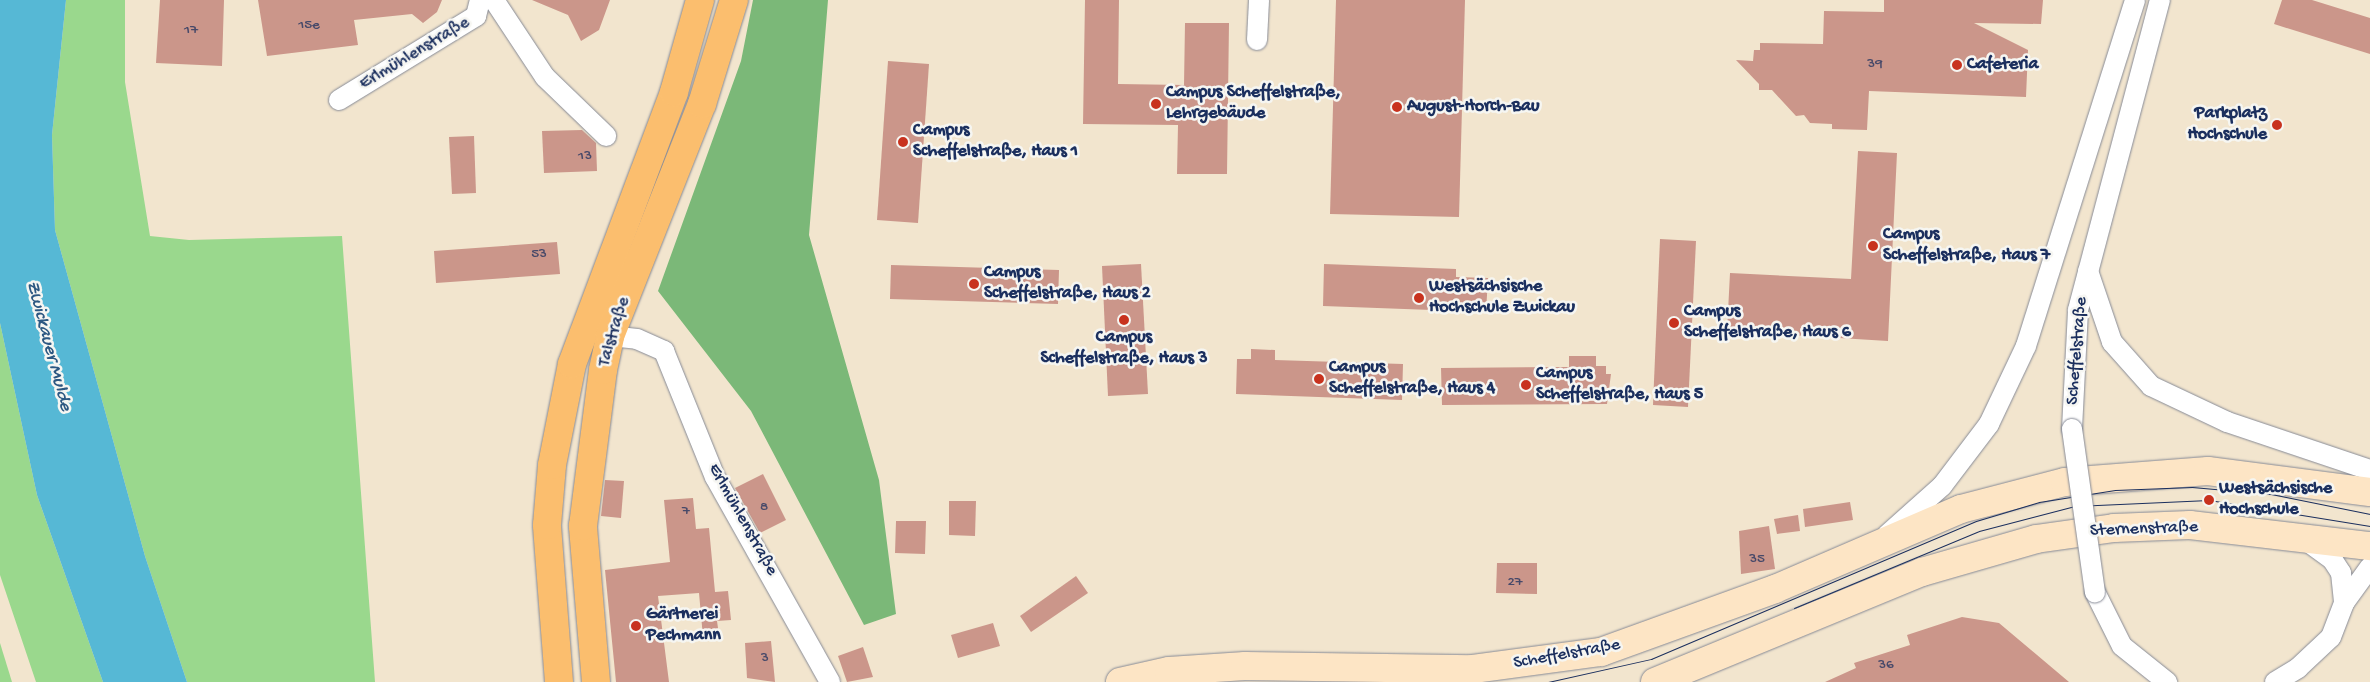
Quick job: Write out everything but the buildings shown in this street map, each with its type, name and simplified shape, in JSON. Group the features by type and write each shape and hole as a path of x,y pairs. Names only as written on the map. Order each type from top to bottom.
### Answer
{"main road":[{"name":"Talstraße","path":"559,682 547,525 552,465 572,364 674,92 700,0"},
{"name":"Talstraße","path":"596,682 583,526 594,418 610,336 702,104 734,0"}],"street":[{"name":"Erlmühlenstraße","path":"339,100 476,16 480,0"},
{"path":"494,0 545,77 606,136"},
{"path":"1257,40 1259,0"},
{"name":"Scheffelstraße","path":"1877,544 1942,486 1989,424 2026,346 2135,0"},
{"name":"Scheffelstraße","path":"2160,0 2078,310 2072,429 2095,592 2122,646 2167,682"},
{"path":"2088,269 2112,342 2151,386 2227,422 2370,470"},
{"name":"Erlmühlenstraße","path":"610,336 637,339 664,351 715,477 830,682"},
{"name":"Scheffelstraße","path":"1120,682 1169,671 1226,667 1333,675 1473,669 1601,652 1776,589 1961,509 2021,492 2117,476 2208,471 2370,492"},
{"name":"Sternenstraße","path":"1655,682 1922,572 2036,538 2114,528 2190,526 2299,536 2370,546"},
{"path":"2299,536 2332,559 2341,573 2344,603"},
{"path":"2275,682 2298,668 2331,637 2344,603 2370,567"}],"green space":[{"path":"66,0 125,0 125,82 150,236 189,240 342,236 375,682 187,682 145,556 55,230 52,135"},
{"path":"753,0 828,0 809,235 879,480 896,614 864,625 751,411 658,291 741,61"},
{"path":"0,323 37,495 103,682 36,682 0,575"},
{"path":"0,643 12,682 0,682"}],"water":[{"name":"Zwickauer Mulde","path":"0,0 66,0 52,135 55,230 145,556 187,682 103,682 37,495 0,323"}],"tram line":[{"path":"1548,682 1651,659 1976,521 2039,502 2115,490 2192,487 2271,494 2370,514"},
{"path":"1794,608 1979,531 2075,506 2209,500 2370,526"},
{"path":"1201,682 1253,682"}],"place":[{"name":"Cafeteria","path":"1957,65"},
{"name":"Campus Scheffelstraße, Lehrgebäude","path":"1156,104"},
{"name":"August-Horch-Bau","path":"1397,107"},
{"name":"Parkplatz Hochschule","path":"2277,125"},
{"name":"Campus Scheffelstraße, Haus 1","path":"903,142"},
{"name":"Campus Scheffelstraße, Haus 7","path":"1873,246"},
{"name":"Campus Scheffelstraße, Haus 2","path":"974,284"},
{"name":"Westsächsische Hochschule Zwickau","path":"1419,298"},
{"name":"Campus Scheffelstraße, Haus 3","path":"1124,320"},
{"name":"Campus Scheffelstraße, Haus 6","path":"1674,323"},
{"name":"Campus Scheffelstraße, Haus 4","path":"1319,379"},
{"name":"Campus Scheffelstraße, Haus 5","path":"1526,385"},
{"name":"Westsächsische Hochschule","path":"2209,500"},
{"name":"Gärtnerei Pechmann","path":"636,626"}]}
